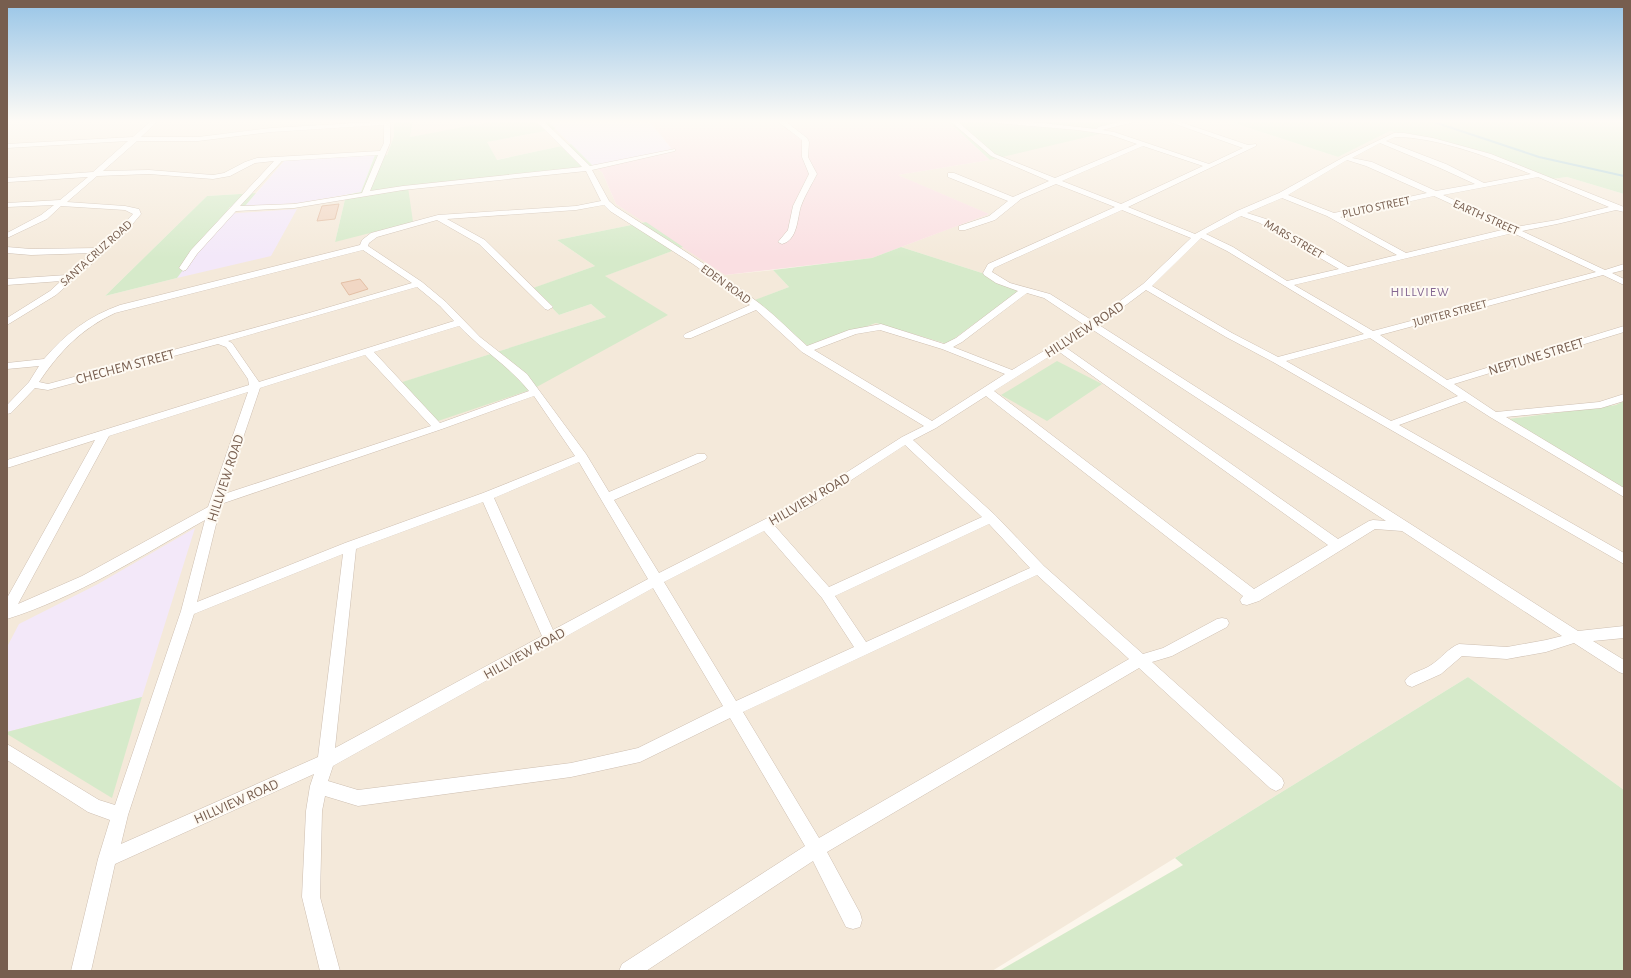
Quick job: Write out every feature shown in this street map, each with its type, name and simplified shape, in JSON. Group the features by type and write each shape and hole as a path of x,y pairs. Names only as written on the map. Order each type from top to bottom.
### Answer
{"street":[{"path":"7,236 39,221 104,167"},
{"path":"9,180 153,172 209,177 222,176 242,167"},
{"path":"183,268 194,252 273,167"},
{"path":"365,194 376,167"},
{"name":"EDEN ROAD","path":"586,167 606,202 630,221 696,262 757,306 806,350 932,426"},
{"path":"234,209 294,206 365,194 453,182 588,169 599,167"},
{"path":"782,242 792,230 798,206 813,174 810,167"},
{"path":"1020,167 1054,181 1230,248 1286,284 1371,334 1494,415 1624,493"},
{"path":"962,228 992,218 1013,200 1088,167"},
{"path":"1208,167 991,266 987,273 990,276 1025,290 1048,296 1624,668"},
{"name":"HILLVIEW ROAD","path":"108,859 326,761 655,581 809,502 906,439 932,426 1012,374 1094,326 1146,286 1172,263 1198,235 1240,213 1282,195 1332,167"},
{"name":"EARTH STREET","path":"1375,167 1624,282"},
{"path":"1443,167 1483,185"},
{"name":"HILLVIEW ROAD","path":"1516,167 1537,175"},
{"path":"951,175 1013,200"},
{"path":"1537,175 1621,208"},
{"name":"PLUTO STREET","path":"1332,216 1434,194 1537,175"},
{"path":"1282,195 1332,216 1405,256"},
{"path":"364,247 365,242 374,235 438,217 576,208 606,202"},
{"name":"SANTA CRUZ ROAD","path":"7,205 61,203 125,208 136,212 137,214 136,217 102,250 44,299 9,319"},
{"path":"1286,284 1514,230 1621,208"},
{"name":"MARS STREET","path":"1240,213 1263,221 1345,269"},
{"path":"438,217 482,242 548,307"},
{"path":"7,411 33,384 47,362 86,324 112,311 364,247 419,284 443,304 486,347 523,376 536,392 582,457 607,498 655,581 816,849 852,920"},
{"path":"7,250 31,252 102,250"},
{"name":"JUPITER STREET","path":"1277,360 1624,268"},
{"path":"7,282 69,278"},
{"name":"CHECHEM STREET","path":"33,384 48,387 312,315 419,284"},
{"path":"1146,286 1229,335 1277,360 1624,559"},
{"path":"945,347 959,340 1025,290"},
{"path":"688,336 757,306"},
{"path":"7,464 460,322"},
{"path":"806,350 872,327 889,329 945,347 1012,374"},
{"name":"NEPTUNE STREET","path":"1447,383 1624,329"},
{"path":"217,340 229,345 253,379 255,387"},
{"path":"1058,347 1339,546"},
{"path":"368,352 438,427"},
{"path":"7,366 47,362"},
{"name":"HILLVIEW ROAD","path":"108,859 120,815 188,611 214,505 255,387"},
{"path":"987,391 1250,599 1373,524 1407,527"},
{"path":"7,612 41,602 82,583 214,505 536,392"},
{"path":"1390,425 1466,397"},
{"path":"1494,415 1586,407 1616,401 1624,397"},
{"path":"7,612 105,433"},
{"path":"906,439 991,518 1039,569 1276,783"},
{"path":"188,611 350,546 487,496 582,457"},
{"path":"607,498 701,457"},
{"path":"487,496 550,639"},
{"path":"826,594 991,518"},
{"path":"766,525 826,594 863,650"},
{"path":"330,971 311,897 314,810 318,786 326,761 350,546"},
{"path":"318,786 358,798 571,770 640,755 733,709 1039,569"},
{"path":"629,971 816,849 1141,660 1167,652 1222,623"},
{"path":"1412,681 1436,670 1460,650 1507,653 1546,646 1577,637 1624,632"},
{"path":"7,751 94,806 120,815"},
{"path":"81,971 108,859"}],"shaded area":[{"path":"7,167 279,167 256,193 207,196 105,296 177,278 231,207 299,203 346,195 335,242 408,187 594,167 602,172 616,204 646,222 557,240 595,266 534,288 559,315 591,304 606,317 397,384 667,315 604,276 683,247 725,275 773,270 789,287 753,301 809,347 876,323 947,344 1019,290 982,273 901,247 988,214 897,175 949,167 1517,167 1552,179 1567,177 1624,194 1624,401 1616,405 1509,419 1624,490 1624,790 1468,677 992,971 7,971"},
{"path":"279,167 371,167 361,192 299,203 245,206"},
{"path":"594,167 949,167 898,175 989,214 872,258 725,275 616,204 602,172"},
{"path":"297,209 271,256 177,278 225,214"},
{"path":"195,528 142,697 7,732 7,647 19,624 98,584"}],"green space":[{"path":"371,167 594,167 408,187 413,222 335,242 346,195 361,192"},
{"path":"1517,167 1624,167 1624,194 1567,177 1552,179"},
{"path":"256,193 245,206 230,207 177,278 105,296 207,196"},
{"path":"646,222 683,247 605,276 668,315 533,389 435,422 396,384 606,317 591,304 559,315 533,288 595,266 557,240"},
{"path":"901,247 982,273 1020,290 947,344 876,323 809,347 752,301 789,287 773,270 872,258"},
{"path":"1057,361 1102,384 1047,421 1001,395"},
{"path":"1624,401 1624,490 1508,419 1616,405"},
{"path":"1468,677 1624,790 1624,971 999,971 1183,865 1175,858"},
{"path":"142,697 112,798 7,734 7,732"}],"building":[{"path":"339,204 335,219 317,221 322,206"},
{"path":"360,279 368,289 349,295 341,283"}],"waterway":[{"path":"1582,167 1624,176"}],"district":[{"name":"HILLVIEW","path":"1420,291"}]}
